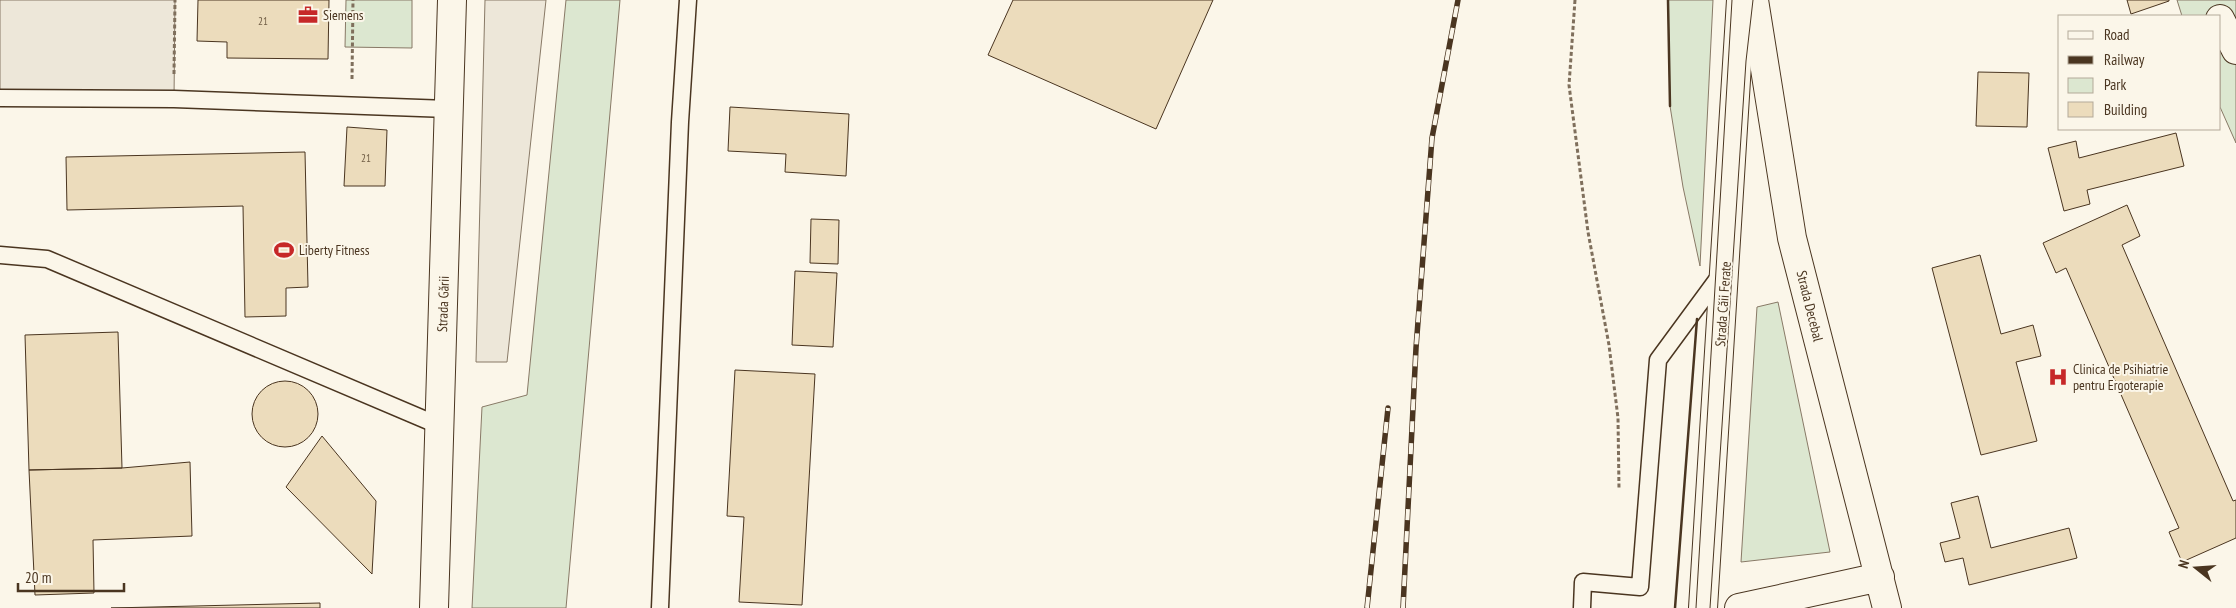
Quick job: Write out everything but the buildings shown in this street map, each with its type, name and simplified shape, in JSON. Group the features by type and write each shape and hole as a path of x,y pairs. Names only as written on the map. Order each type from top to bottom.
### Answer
{"street":[{"name":"Strada Gării","path":"434,608 452,0"},
{"name":"Strada Căii Ferate","path":"1704,608 1742,0"},
{"name":"Strada Decebal","path":"1754,0 1792,238 1887,608"},
{"path":"2214,0 2218,15"},
{"path":"2221,22 2236,50"},
{"path":"1739,608 1880,577"}],"lane":[{"path":"660,608 679,132 688,0"},
{"path":"0,98 174,99 448,109"},
{"path":"0,254 47,260 440,426"},
{"path":"1582,608 1583,582 1640,587 1658,360 1725,269"}],"path":[{"path":"174,99 176,0"},
{"path":"351,104 353,0"},
{"path":"1575,0 1569,85 1588,232 1609,345 1618,418 1618,495"}],"green space":[{"path":"346,0 412,0 412,48 345,47"},
{"path":"566,0 620,0 566,608 472,608 482,407 527,395"},
{"path":"1668,0 1713,0 1700,266 1683,187 1670,106"},
{"path":"2177,0 2236,0 2236,143 2221,109 2221,15 2182,15"},
{"path":"1778,302 1830,552 1741,562 1757,307"}],"shaded area":[{"path":"0,0 175,0 174,99 0,98"},
{"path":"485,0 546,0 507,362 476,362"}],"tram line":[{"path":"1696,608 1732,0"},
{"path":"1710,608 1746,61 1753,0"}],"railway":[{"path":"1403,608 1416,348 1432,138 1458,0"},
{"path":"1367,608 1388,408"}],"wall":[{"path":"1668,0 1670,106"},
{"path":"1675,608 1697,319"}],"place":[{"name":"Siemens","path":"308,15"},
{"name":"Liberty Fitness","path":"284,250"},
{"name":"Clinica de Psihiatrie pentru Ergoterapie","path":"2058,377"}]}
